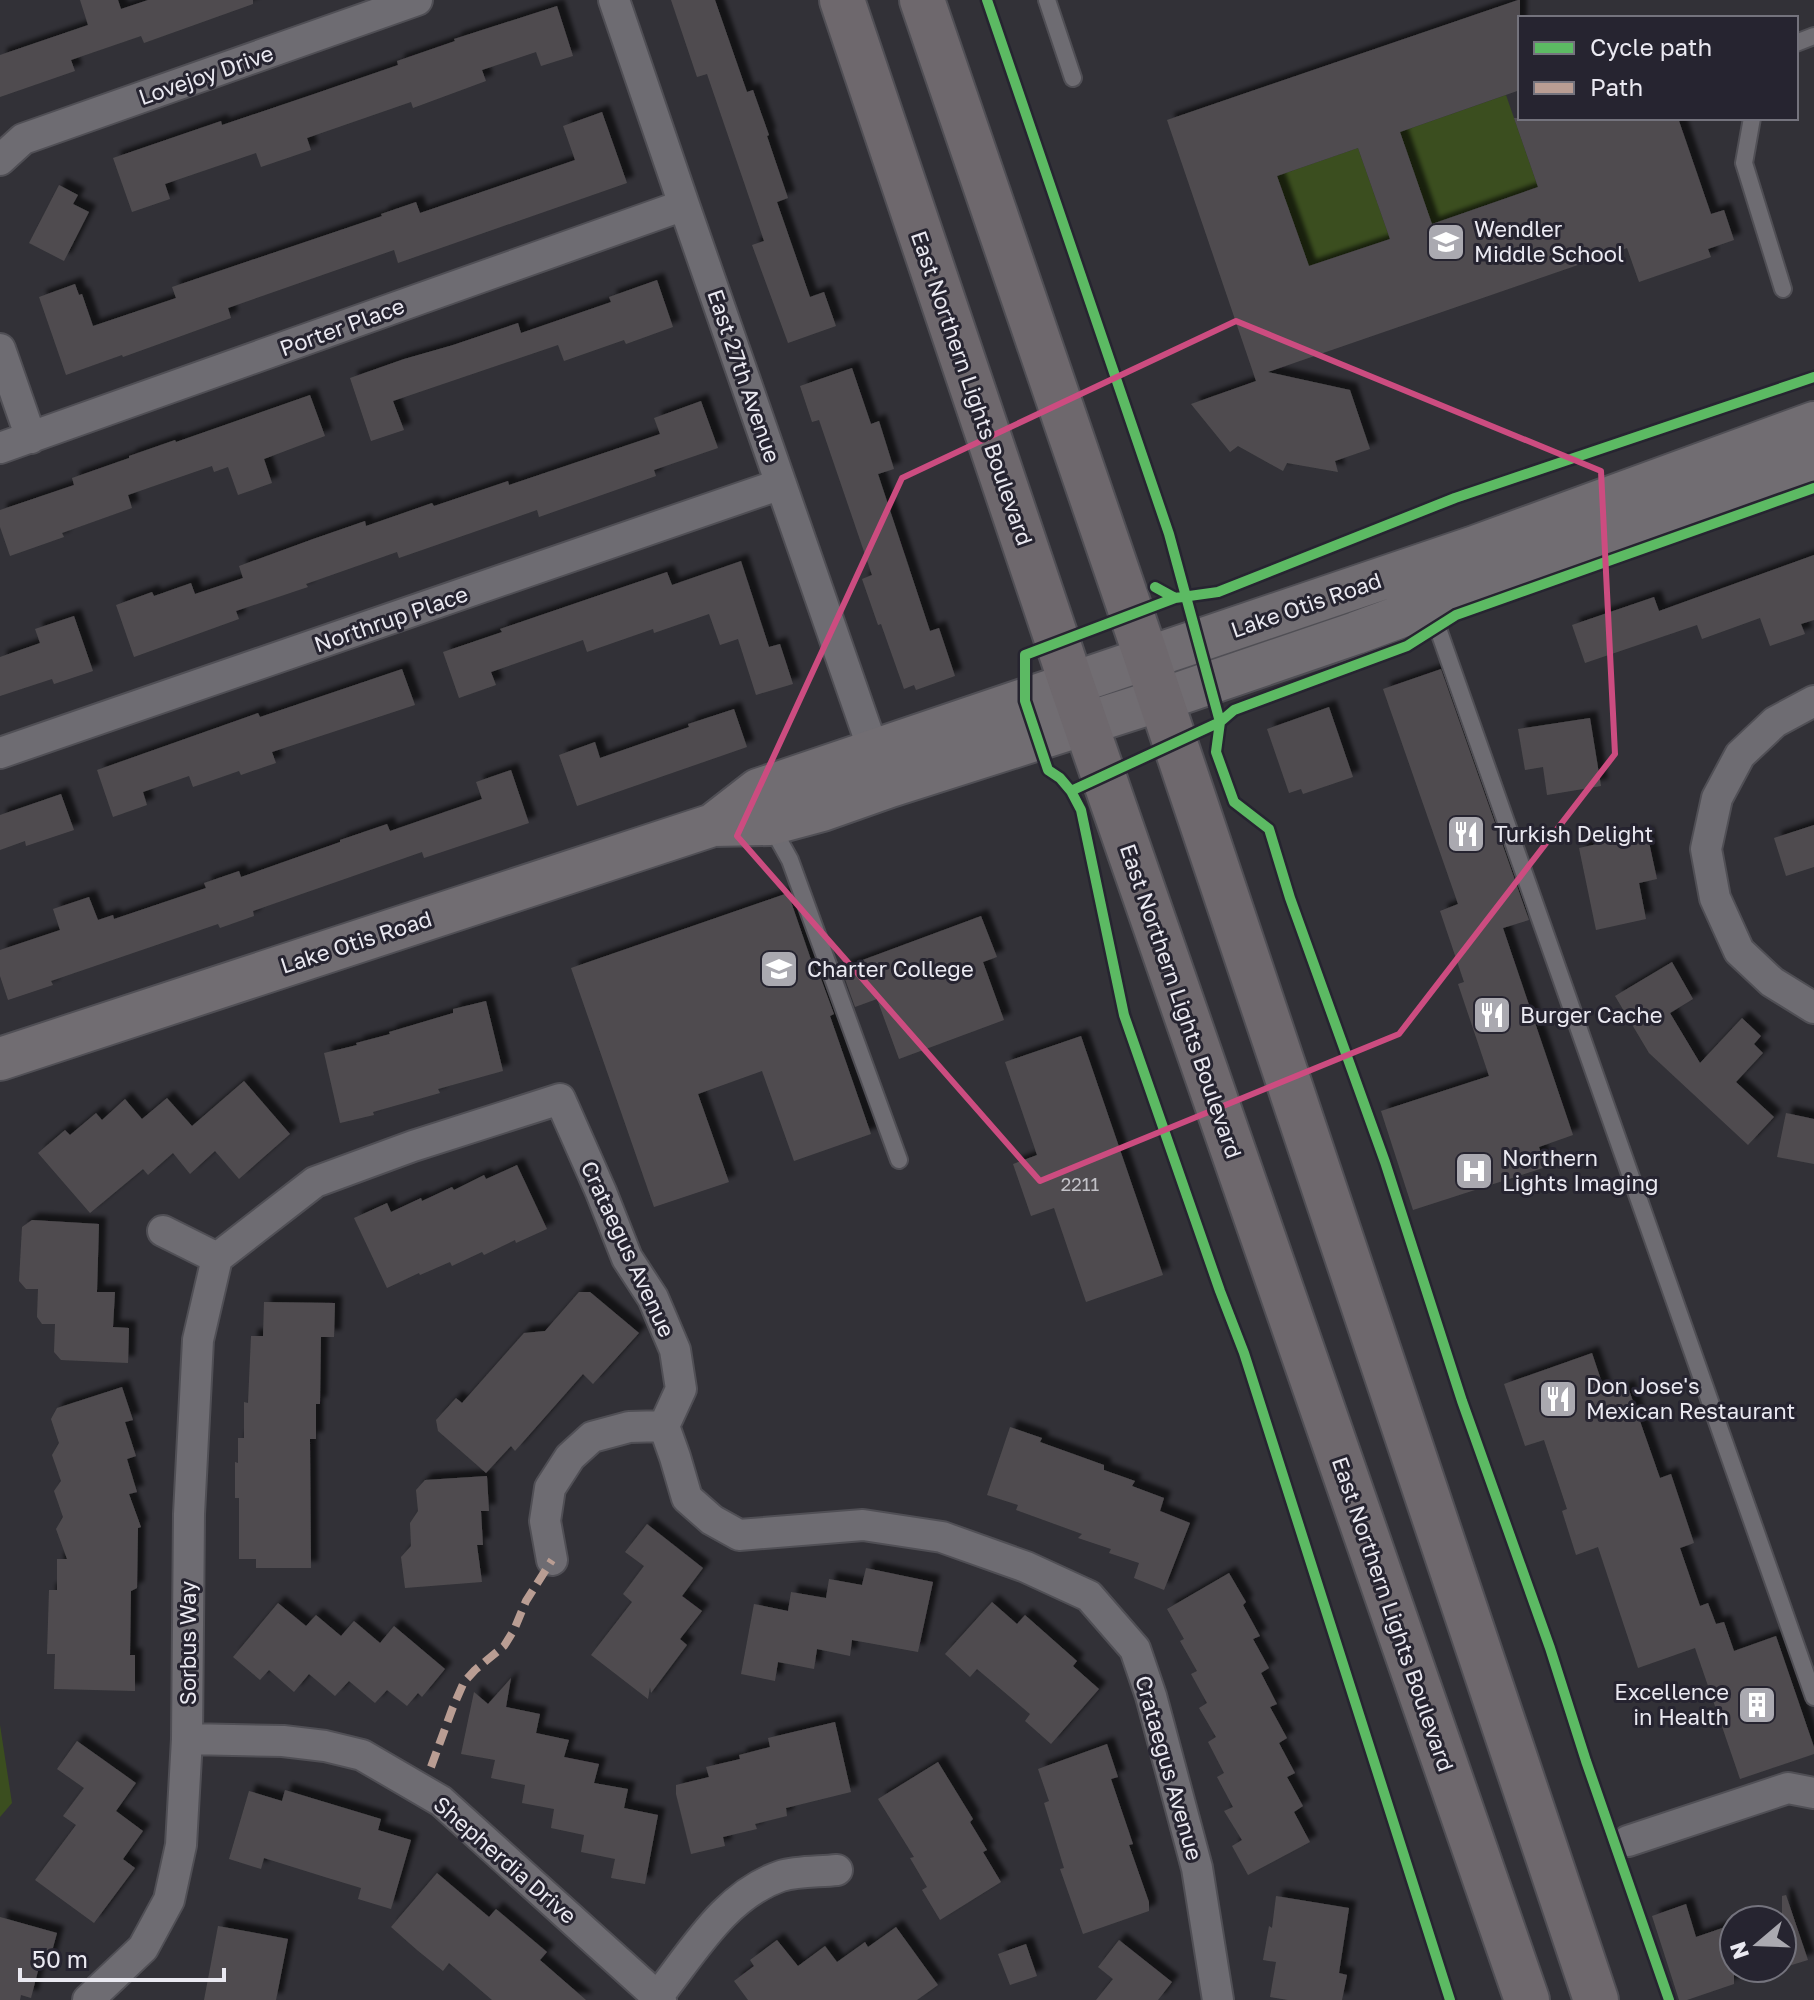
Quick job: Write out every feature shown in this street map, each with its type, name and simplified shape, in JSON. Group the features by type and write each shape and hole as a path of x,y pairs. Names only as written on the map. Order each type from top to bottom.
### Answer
{"main road":[{"name":"East Northern Lights Boulevard","path":"842,0 1079,705 1527,2000"},
{"path":"922,0 1147,659 1596,2000"},
{"name":"Lake Otis Road","path":"0,1059 713,825 770,824 822,810 890,786 1079,705 1147,659 1472,548 1814,423"},
{"name":"Lake Otis Road","path":"713,825 758,790 874,752 1079,705 1160,700 1325,644 1814,464"}],"street":[{"name":"Lovejoy Drive","path":"0,160 23,139 417,0"},
{"name":"East 27th Avenue","path":"614,0 874,752"},
{"name":"Porter Place","path":"0,448 684,205"},
{"path":"0,349 31,438"},
{"name":"Northrup Place","path":"0,753 781,484"},
{"path":"1814,701 1775,722 1740,755 1717,798 1706,849 1715,898 1739,951 1772,982 1814,1008"},
{"name":"Crataegus Avenue","path":"217,1258 315,1182 413,1146 560,1099 627,1258 653,1298 675,1350 681,1389 664,1426 687,1498 712,1520 739,1535 863,1525 942,1537 1026,1567 1089,1596 1135,1649 1151,1696 1197,1868 1218,2000"},
{"path":"163,1231 217,1258"},
{"name":"Sorbus Way","path":"88,2000 143,1948 169,1900 181,1845 187,1739 189,1514 198,1340 217,1258"},
{"path":"552,1560 545,1521 550,1488 570,1457 592,1437 629,1427 664,1426"},
{"name":"Shepherdia Drive","path":"187,1739 283,1741 325,1746 362,1755 441,1801 660,1998"},
{"path":"1628,1841 1788,1788 1814,1793"},
{"path":"660,1998 722,1915 749,1893 782,1876 837,1870"}],"lane":[{"path":"1047,0 1073,78"},
{"path":"1752,120 1744,163 1783,289"},
{"path":"1430,606 1814,1697"},
{"path":"770,824 790,860 899,1160"}],"highlighted area":[{"path":"1236,321 1601,471 1615,754 1399,1034 1040,1181 737,836 902,478"}],"green space":[{"path":"1506,95 1538,187 1432,224 1400,132"},
{"path":"1358,148 1390,239 1309,266 1277,176"},
{"path":"0,1725 12,1803 0,1817"}],"building":[{"path":"80,0 118,0 121,9 148,0 253,0 253,4 144,43 141,36 71,60 75,71 0,97 0,55 88,25"},
{"path":"671,0 715,0 747,92 753,90 769,135 788,198 777,202 810,297 824,292 836,326 788,343 752,245 764,241 707,74 697,77"},
{"name":"Wendler Middle School","path":"1518,0 1518,91 1400,132 1432,224 1538,187 1514,118 1679,120 1711,214 1724,210 1734,240 1708,249 1711,257 1639,282 1627,248 1268,372 1350,390 1370,449 1335,461 1338,472 1287,463 1283,471 1238,446 1230,452 1191,404 1256,381 1167,120","holes":["1358,148 1390,239 1309,266 1277,176"]},
{"path":"557,6 573,56 541,66 536,52 482,70 486,81 413,108 411,102 307,138 311,150 261,167 256,153 165,184 170,199 132,212 113,158 221,121 222,125 314,94 398,65 397,61 454,39"},
{"path":"602,112 627,183 398,263 394,250 228,308 231,318 66,375 39,297 75,284 79,295 82,294 93,326 176,298 172,287 381,214 416,202 420,213 575,160 563,126"},
{"path":"59,185 78,195 73,204 89,212 64,261 29,243"},
{"path":"657,280 673,327 564,361 558,345 393,401 404,430 371,441 350,378 518,323 521,333 611,302 609,297"},
{"path":"852,368 871,424 879,421 894,469 878,474 930,631 939,628 955,676 916,690 914,685 904,689 881,624 878,625 862,579 872,575 819,420 812,422 800,386"},
{"path":"310,395 325,436 264,459 272,483 238,495 228,467 214,472 212,466 128,495 132,508 10,556 0,527 0,510 74,485 72,478 129,456"},
{"path":"701,401 718,448 654,470 656,476 539,517 537,510 399,558 397,552 236,611 239,619 134,657 116,605 191,583 195,594 243,578 239,566 365,521 366,526 508,481 509,485 660,434 654,418"},
{"path":"1814,555 1814,620 1801,624 1805,634 1770,646 1760,618 1702,639 1697,625 1585,663 1572,625 1654,597 1659,611"},
{"path":"741,561 769,647 780,644 793,684 756,695 738,639 720,645 709,614 587,652 583,640 491,672 496,685 459,698 443,652 502,632 500,629 667,572 672,585"},
{"path":"74,616 93,671 54,684 52,679 0,696 0,657 40,643 35,629"},
{"path":"402,669 415,705 272,752 276,763 241,775 239,771 193,787 189,776 143,792 147,805 113,817 97,770 258,713 260,717"},
{"path":"1441,669 1529,920 1503,928 1573,1135 1539,1147 1546,1167 1413,1210 1381,1111 1489,1076 1458,984 1464,982 1440,911 1458,904 1383,689"},
{"path":"1329,707 1353,777 1303,794 1301,789 1289,793 1267,729"},
{"path":"734,709 747,747 577,806 559,755 595,742 600,758"},
{"path":"1590,718 1601,786 1547,795 1543,767 1525,770 1518,729"},
{"path":"511,770 529,823 424,858 422,852 253,911 254,916 220,928 218,924 51,981 53,985 8,1000 0,976 0,950 60,930 53,909 89,897 98,920 113,915 114,919 206,888 204,883 239,871 241,877 387,824 390,831 482,799 476,782"},
{"path":"61,794 74,830 26,846 25,841 0,850 0,815"},
{"path":"1814,825 1814,867 1786,876 1774,838"},
{"path":"1647,833 1657,879 1639,883 1646,919 1596,930 1579,848"},
{"path":"788,893 817,977 820,976 834,1014 830,1016 871,1134 794,1161 762,1071 698,1094 729,1182 654,1207 571,968"},
{"path":"981,916 997,957 983,962 1004,1020 899,1059 877,999 855,1007 841,968"},
{"path":"1672,962 1693,999 1670,1013 1700,1063 1742,1018 1761,1036 1754,1044 1763,1053 1736,1082 1774,1117 1748,1145 1649,1053 1615,996"},
{"path":"486,1001 503,1071 438,1089 440,1093 373,1112 374,1115 340,1123 324,1053 453,1013 453,1009"},
{"path":"1081,1036 1163,1275 1086,1302 1054,1208 1031,1216 1013,1164 1037,1155 1005,1062"},
{"path":"244,1081 290,1134 239,1179 215,1151 190,1174 173,1153 148,1175 143,1169 90,1213 38,1153 65,1130 70,1135 96,1113 102,1120 125,1099 142,1119 167,1098 192,1126"},
{"path":"1786,1113 1814,1119 1814,1164 1777,1157"},
{"path":"517,1165 547,1229 452,1266 450,1262 419,1273 387,1288 354,1218 387,1203 391,1212 421,1198 422,1201 452,1187 454,1190 484,1175 486,1179"},
{"path":"32,1220 99,1224 97,1292 115,1292 113,1327 129,1328 128,1363 61,1360 54,1352 55,1324 42,1324 37,1317 38,1289 26,1289 19,1281 22,1227"},
{"path":"579,1292 590,1292 639,1333 593,1384 583,1374 515,1451 511,1446 486,1473 438,1431 436,1420 456,1398 462,1403 524,1333 545,1331"},
{"path":"264,1302 335,1303 334,1337 321,1337 320,1404 316,1404 316,1439 310,1439 311,1568 256,1568 256,1559 239,1559 239,1498 235,1498 235,1462 238,1463 238,1438 244,1438 244,1402 248,1403 251,1336 263,1336"},
{"path":"1592,1353 1606,1395 1628,1387 1660,1478 1671,1474 1694,1543 1680,1548 1700,1606 1708,1603 1716,1624 1724,1622 1734,1651 1776,1636 1814,1754 1740,1779 1695,1648 1638,1668 1598,1547 1576,1555 1562,1511 1567,1509 1544,1440 1525,1446 1504,1384"},
{"path":"122,1387 133,1420 125,1422 136,1456 127,1459 137,1492 129,1494 141,1527 138,1528 137,1588 131,1591 130,1655 135,1655 135,1691 54,1689 55,1654 47,1654 49,1590 57,1590 57,1559 67,1559 56,1529 63,1517 54,1491 61,1481 52,1455 59,1443 51,1419 57,1408"},
{"path":"1010,1427 1042,1438 1040,1442 1104,1465 1104,1470 1135,1481 1132,1486 1164,1498 1160,1511 1190,1523 1164,1590 1134,1578 1139,1563 1078,1538 1082,1534 1016,1510 1018,1505 987,1495"},
{"path":"487,1476 489,1511 481,1511 483,1545 477,1545 482,1582 405,1588 401,1557 411,1546 410,1523 418,1511 416,1490 425,1480"},
{"path":"647,1524 703,1568 682,1596 702,1611 680,1639 687,1645 651,1693 650,1687 648,1699 591,1655 632,1602 623,1594 644,1566 625,1552"},
{"path":"866,1568 933,1582 918,1652 852,1640 850,1656 817,1649 814,1669 778,1662 775,1681 741,1674 754,1604 788,1611 791,1592 826,1598 829,1579 862,1585"},
{"path":"1229,1573 1246,1602 1243,1605 1260,1636 1253,1639 1269,1668 1261,1673 1277,1704 1270,1707 1287,1738 1279,1743 1295,1773 1287,1777 1303,1806 1294,1812 1310,1842 1248,1875 1232,1846 1242,1840 1224,1811 1233,1807 1217,1777 1224,1773 1208,1742 1216,1737 1199,1708 1207,1703 1191,1674 1197,1671 1180,1641 1184,1639 1167,1609"},
{"path":"992,1602 1017,1624 1025,1615 1077,1661 1073,1666 1099,1689 1051,1744 1025,1721 1030,1714 977,1669 970,1677 945,1654"},
{"path":"278,1603 306,1626 316,1615 341,1636 354,1621 380,1643 394,1626 445,1669 422,1697 418,1693 407,1706 387,1690 375,1703 349,1681 335,1696 309,1674 294,1692 269,1670 260,1680 233,1657"},
{"path":"511,1678 506,1707 540,1714 536,1733 569,1740 564,1757 599,1764 594,1783 628,1789 624,1808 658,1815 645,1884 611,1878 615,1859 581,1852 584,1835 551,1828 554,1809 522,1803 525,1785 491,1778 495,1760 461,1754 474,1692 488,1704"},
{"path":"835,1722 851,1792 786,1808 787,1816 755,1824 757,1829 723,1837 725,1846 691,1854 676,1785 709,1777 706,1767 740,1759 739,1755 770,1747 768,1738"},
{"path":"77,1741 136,1783 116,1811 143,1831 123,1859 135,1868 94,1923 35,1880 76,1825 63,1816 84,1788 57,1769"},
{"path":"1107,1744 1118,1777 1111,1779 1133,1844 1129,1845 1149,1902 1149,1911 1083,1934 1060,1869 1064,1868 1044,1803 1049,1801 1038,1769"},
{"path":"938,1762 973,1819 970,1822 987,1850 983,1852 1001,1882 940,1920 922,1890 927,1887 910,1858 914,1857 878,1799"},
{"path":"285,1790 381,1819 378,1830 411,1840 391,1909 358,1899 361,1888 264,1858 261,1869 229,1859 249,1791 282,1801"},
{"path":"437,1873 489,1917 496,1909 547,1952 540,1960 586,2000 492,2000 449,1963 443,1971 417,1950 391,1927"},
{"path":"1786,1895 1789,1904 1782,1904 1782,1896"},
{"path":"1276,1896 1349,1908 1339,1973 1347,1975 1342,2000 1270,1997 1276,1962 1263,1960 1269,1926 1272,1928"},
{"path":"1686,1904 1696,1937 1718,1929 1718,1984 1734,1984 1679,2000 1652,1916"},
{"path":"0,1917 57,1933 48,1966 40,1963 31,1998 21,1995 20,2000 0,2000"},
{"path":"218,1926 288,1939 276,2000 204,2000"},
{"path":"896,1927 938,1985 917,2000 748,2000 734,1981 754,1966 750,1960 777,1940 798,1966 825,1946 837,1962 865,1942 868,1947"},
{"path":"1798,1930 1808,1960 1798,1963"},
{"path":"1119,1940 1172,1982 1158,2000 1096,2000 1113,1979 1098,1967"},
{"path":"1026,1944 1037,1976 1010,1985 998,1954"}],"marked path":[{"path":"431,1767 464,1682 504,1646 526,1601 552,1560"}],"cycle path":[{"path":"987,0 1169,534 1220,722 1071,791"},
{"path":"1155,587 1175,598 1218,592 1455,498 1814,377"},
{"path":"1669,2000 1550,1648 1462,1401 1385,1162 1290,898 1269,829 1234,802 1216,752 1220,722 1234,710 1407,646 1456,615 1814,488"},
{"path":"1175,598 1025,655 1025,701 1048,770 1071,791 1081,810 1124,1015 1244,1353 1450,2000"}],"place":[{"name":"Wendler Middle School","path":"1446,242"},
{"name":"Turkish Delight","path":"1466,834"},
{"name":"Charter College","path":"779,969"},
{"name":"Burger Cache","path":"1492,1015"},
{"name":"Northern Lights Imaging","path":"1474,1171"},
{"name":"Don Jose's Mexican Restaurant","path":"1558,1399"},
{"name":"Excellence in Health","path":"1757,1705"}]}
